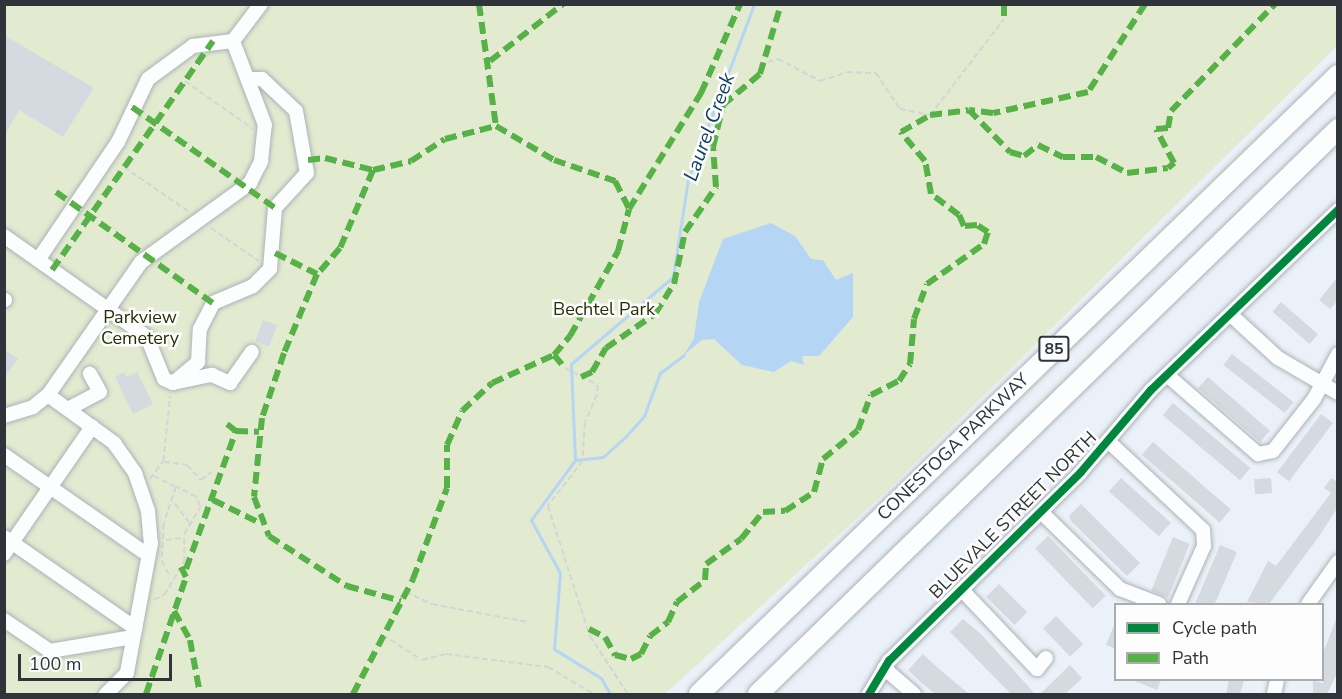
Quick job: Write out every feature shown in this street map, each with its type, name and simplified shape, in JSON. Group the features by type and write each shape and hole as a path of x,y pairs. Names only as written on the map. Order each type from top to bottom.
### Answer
{"highway":[{"name":"CONESTOGA PARKWAY","path":"699,694 1338,75"},
{"name":"85","path":"758,694 862,596 1338,129"},
{"path":"777,694 862,596"},
{"path":"683,694 771,623"}],"street":[{"path":"38,260 118,142 148,79 193,46 233,41 261,4"},
{"path":"4,416 33,407 48,395 107,309 147,256 250,183 261,161 264,137 262,107 233,41"},
{"path":"173,383 198,362 200,329 213,303 253,286 270,269 275,208 307,173 296,111 261,79 249,79"},
{"name":"BLUEVALE STREET NORTH","path":"869,694 884,668 1041,512 1167,375 1338,210"},
{"path":"7,244 38,260 147,337 156,366 173,383"},
{"path":"1231,315 1278,358 1338,393"},
{"path":"173,383 212,375 230,383 252,352"},
{"path":"1167,375 1258,454 1272,451 1314,399 1320,383 1338,354"},
{"path":"68,409 100,392 90,374"},
{"path":"48,395 114,443 140,486 149,549 141,598 127,673 106,694"},
{"path":"92,427 51,489 7,544 134,633"},
{"path":"1108,441 1203,530 1204,546 1178,603"},
{"path":"4,455 51,489 149,549"},
{"path":"1041,512 1119,589 1157,603"},
{"path":"1309,603 1338,562"},
{"path":"962,590 1037,669 1046,658"},
{"path":"4,620 50,651 134,633"},
{"path":"884,668 914,694"}],"path":[{"path":"759,65 778,59 820,81 847,72 876,73 900,109 930,115 1004,19"},
{"path":"184,81 264,137"},
{"path":"565,368 598,385 585,423 583,461 548,506 590,636 628,694"},
{"path":"140,486 154,476 163,461 173,383"},
{"path":"163,461 187,465 201,480 211,472"},
{"path":"141,598 159,599 171,577 184,562 183,538 200,507 196,496 154,476"},
{"path":"171,577 163,569 166,540 165,518 174,504 176,487"},
{"path":"174,504 190,523"},
{"path":"149,549 166,540 183,538"},
{"path":"406,592 432,604 527,622"},
{"path":"383,635 422,660 446,654 548,667 594,694"}],"green space":[{"name":"Bechtel Park","path":"1337,4 1338,45 890,488 665,694 5,694 4,5"}],"water":[{"path":"771,223 795,236 811,259 823,260 836,280 853,273 853,317 819,356 802,356 804,365 791,361 774,372 742,365 714,339 702,340 684,355 694,338 699,302 723,239"}],"building":[{"path":"4,35 94,88 63,137 19,110 4,137"},
{"path":"1338,277 1338,300 1330,309 1319,300"},
{"path":"1281,302 1318,334 1309,344 1272,312"},
{"path":"263,320 277,325 269,347 255,342"},
{"path":"4,349 18,359 4,378"},
{"path":"1232,354 1293,402 1285,413 1223,365"},
{"path":"124,372 126,377 137,372 153,404 133,414 115,377"},
{"path":"1208,377 1270,431 1260,442 1198,388"},
{"path":"1173,403 1250,468 1240,480 1163,415"},
{"path":"1321,414 1333,423 1289,481 1277,472"},
{"path":"1153,442 1231,510 1220,522 1142,455"},
{"path":"1121,478 1171,523 1159,536 1109,491"},
{"path":"1271,478 1272,493 1255,494 1254,479"},
{"path":"1331,478 1338,482 1338,507 1320,535 1270,603 1247,602 1268,561 1276,566 1331,493 1324,488"},
{"path":"1081,504 1140,563 1127,576 1071,521 1069,516"},
{"path":"1048,536 1106,596 1093,608 1035,549"},
{"path":"1173,537 1190,544 1168,598 1151,591"},
{"path":"1220,545 1237,552 1215,603 1195,603"},
{"path":"999,584 1027,612 1015,625 986,597"},
{"path":"1056,616 1083,644 1070,657 1043,629"},
{"path":"1337,617 1338,671 1327,694 1313,694 1313,681 1323,683 1324,681 1324,650"},
{"path":"963,619 982,635 1035,694 1011,694 950,632"},
{"path":"1114,625 1114,648 1106,645"},
{"path":"923,654 969,694 935,694 923,684 908,670"},
{"path":"1070,665 1082,678 1078,682 1065,694 1040,694"},
{"path":"1135,681 1161,681 1157,690"},
{"path":"1229,681 1244,681 1240,694 1226,694"}],"waterway":[{"name":"Laurel Creek","path":"610,694 601,678 554,649 560,573 531,520 575,460 571,364 673,277 688,179 754,4"},
{"path":"575,460 603,457 626,436 644,416 660,373 684,355"}],"marked path":[{"path":"479,4 496,126"},
{"path":"490,61 563,4"},
{"path":"353,694 413,579 447,488 447,445 462,411 492,383 554,355 570,336 618,251 629,209 701,93 740,4"},
{"path":"581,377 592,372 606,348 655,314 674,284 685,232 716,187 713,147 723,105 760,74 781,4"},
{"path":"1004,4 1004,19"},
{"path":"1145,4 1088,92 993,113 969,110 1010,152 1024,156 1038,145 1063,157 1096,157 1127,173 1168,168 1174,163 1156,129 1168,128 1171,111 1275,4"},
{"path":"52,270 213,41"},
{"path":"132,107 275,208"},
{"path":"589,629 605,637 615,655 631,659 641,654 650,636 668,622 677,602 705,580 706,564 741,539 763,512 785,511 814,492 823,459 858,430 871,395 899,381 910,364 914,319 927,284 984,244 988,232 977,225 964,226 959,215 931,194 925,161 901,132 930,115 969,110"},
{"path":"308,160 325,158 373,170 411,161 445,139 496,126 554,160 615,181 629,209"},
{"path":"373,170 340,248 317,274 284,353 262,418 254,497 269,536 347,586 401,601"},
{"path":"56,192 213,303"},
{"path":"275,253 317,274"},
{"path":"554,355 565,368"},
{"path":"227,424 236,431 259,432"},
{"path":"186,569 236,431"},
{"path":"213,500 260,523"},
{"path":"146,694 186,577 181,567"},
{"path":"174,611 190,640 200,694"}],"cycle path":[{"path":"869,694 889,661 1081,472 1151,390 1338,210"}],"park label":[{"name":"Parkview Cemetery","path":"140,328"}]}
